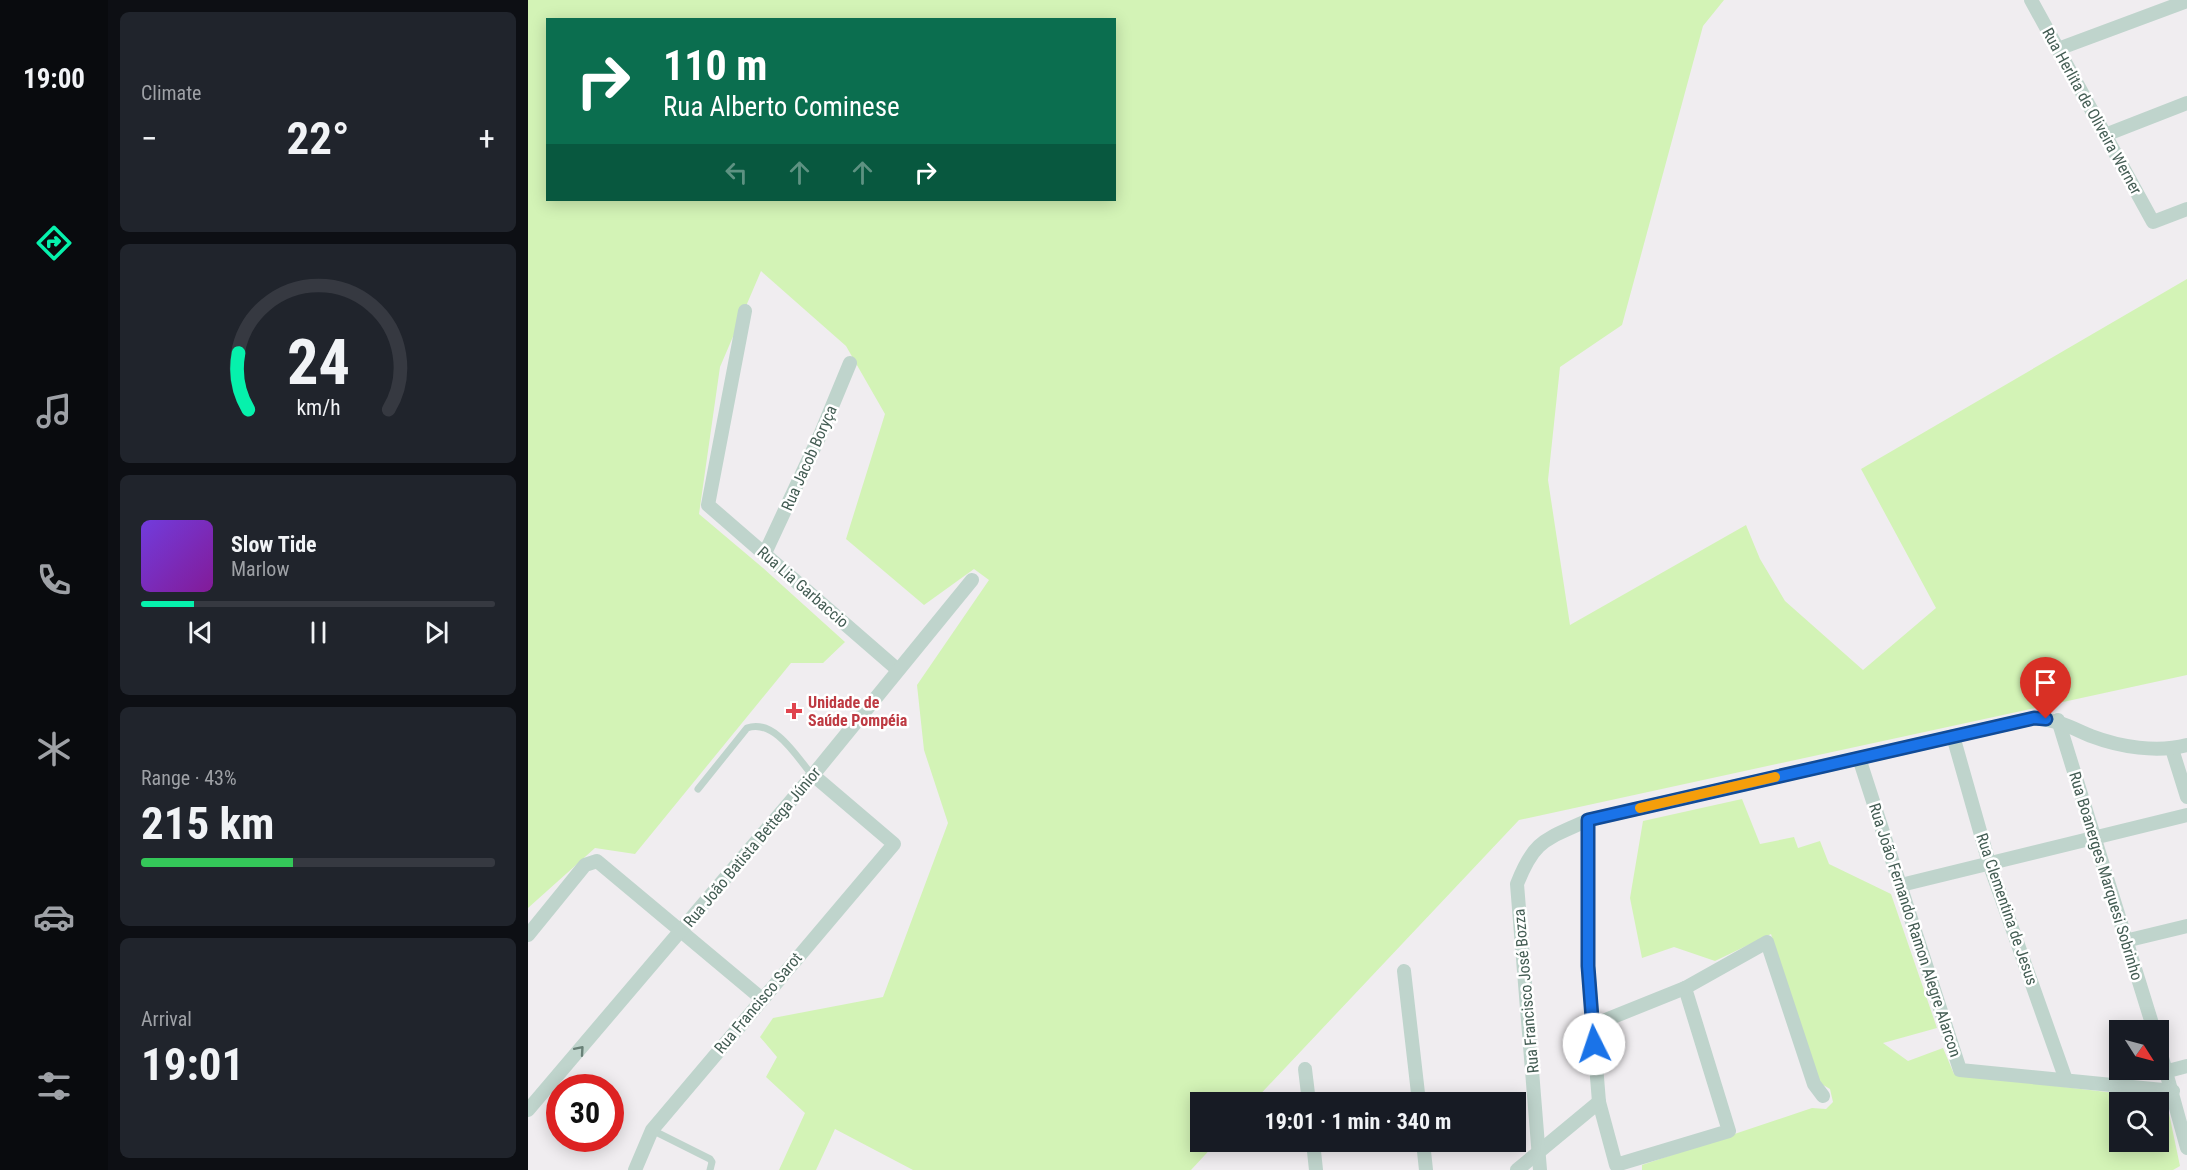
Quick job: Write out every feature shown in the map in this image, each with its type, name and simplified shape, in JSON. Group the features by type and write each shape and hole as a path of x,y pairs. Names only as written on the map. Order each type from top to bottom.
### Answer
{"street":[{"name":"Rua Herlita de Oliveira Werner","path":"2031,0 2153,222 2187,209"},
{"path":"2058,49 2187,1"},
{"path":"2105,135 2187,104"},
{"name":"Rua Lia Garbaccio","path":"746,311 708,505 898,670"},
{"name":"Rua Jacob Boryça","path":"765,553 821,433 850,363"},
{"name":"Rua João Batista Bettega Júnior","path":"528,1110 813,775 972,580"},
{"path":"1685,988 1729,1131 1616,1165 1599,1102 1588,966 1588,820 2034,718 2058,720 2094,737 2132,746 2172,749 2187,745"},
{"name":"Rua Boanerges Marquesi Sobrinho","path":"2058,720 2151,1020"},
{"name":"Rua Clementina de Jesus","path":"1953,736 1989,863 2066,1080"},
{"path":"2172,749 2187,797"},
{"name":"Rua João Fernando Ramon Alegre Alarcon","path":"1859,758 1960,1070 2173,1091"},
{"name":"Rua Francisco Sarot","path":"635,1170 652,1130 894,844 813,775"},
{"path":"1901,885 2093,836 2187,815"},
{"name":"Rua Francisco José Bozza","path":"1540,1170 1517,884 1527,857 1542,841 1588,820"},
{"path":"528,935 585,865 597,861 762,999"},
{"path":"2125,941 2187,926"},
{"path":"1593,1025 1685,988 1767,942 1814,1084 1823,1096"},
{"path":"1404,971 1418,1092"},
{"path":"2169,1071 2187,1066"},
{"path":"1305,1070 1308,1092"},
{"path":"2169,1075 2187,1148"},
{"path":"1517,1170 1599,1102"},
{"path":"1314,1152 1316,1170"},
{"path":"1424,1152 1426,1170"}],"lane":[{"path":"698,789 747,728 756,725 764,726 782,740 813,775"},
{"path":"652,1130 710,1159 712,1162 710,1170"}],"green space":[{"path":"528,0 1724,0 1703,26 1622,325 1560,367 1548,480 1570,625 1746,525 1760,559 1785,601 1863,670 1936,608 1861,469 2187,279 2187,675 1519,820 1262,1092 1190,1092 1190,1152 1208,1152 1191,1170 913,1170 835,1129 816,1170 779,1170 805,1113 766,1077 777,1057 760,1037 773,1018 883,997 948,823 924,750 917,685 989,580 974,569 924,605 846,539 885,414 846,346 761,271 720,367 699,514 845,642 823,663 791,663 635,854 595,848 528,908"},
{"path":"1742,799 1760,844 1794,837 1798,848 1820,841 1829,864 1891,894 1937,1028 1883,1043 1908,1061 1943,1048 1954,1074 2109,1092 2109,1152 2169,1152 2169,1113 2180,1166 2173,1170 1642,1170 1642,1165 1812,1108 1826,1109 1833,1102 1830,1089 1818,1082 1771,934 1715,961 1674,947 1642,958 1630,898 1643,821"}],"slow traffic":[{"path":"1640,808 1775,777"}],"place":[{"name":"Unidade de Saúde Pompéia","path":"794,711"}],"route":[{"path":"1594,1044 1588,966 1588,820 2034,718 2046,719"}]}
